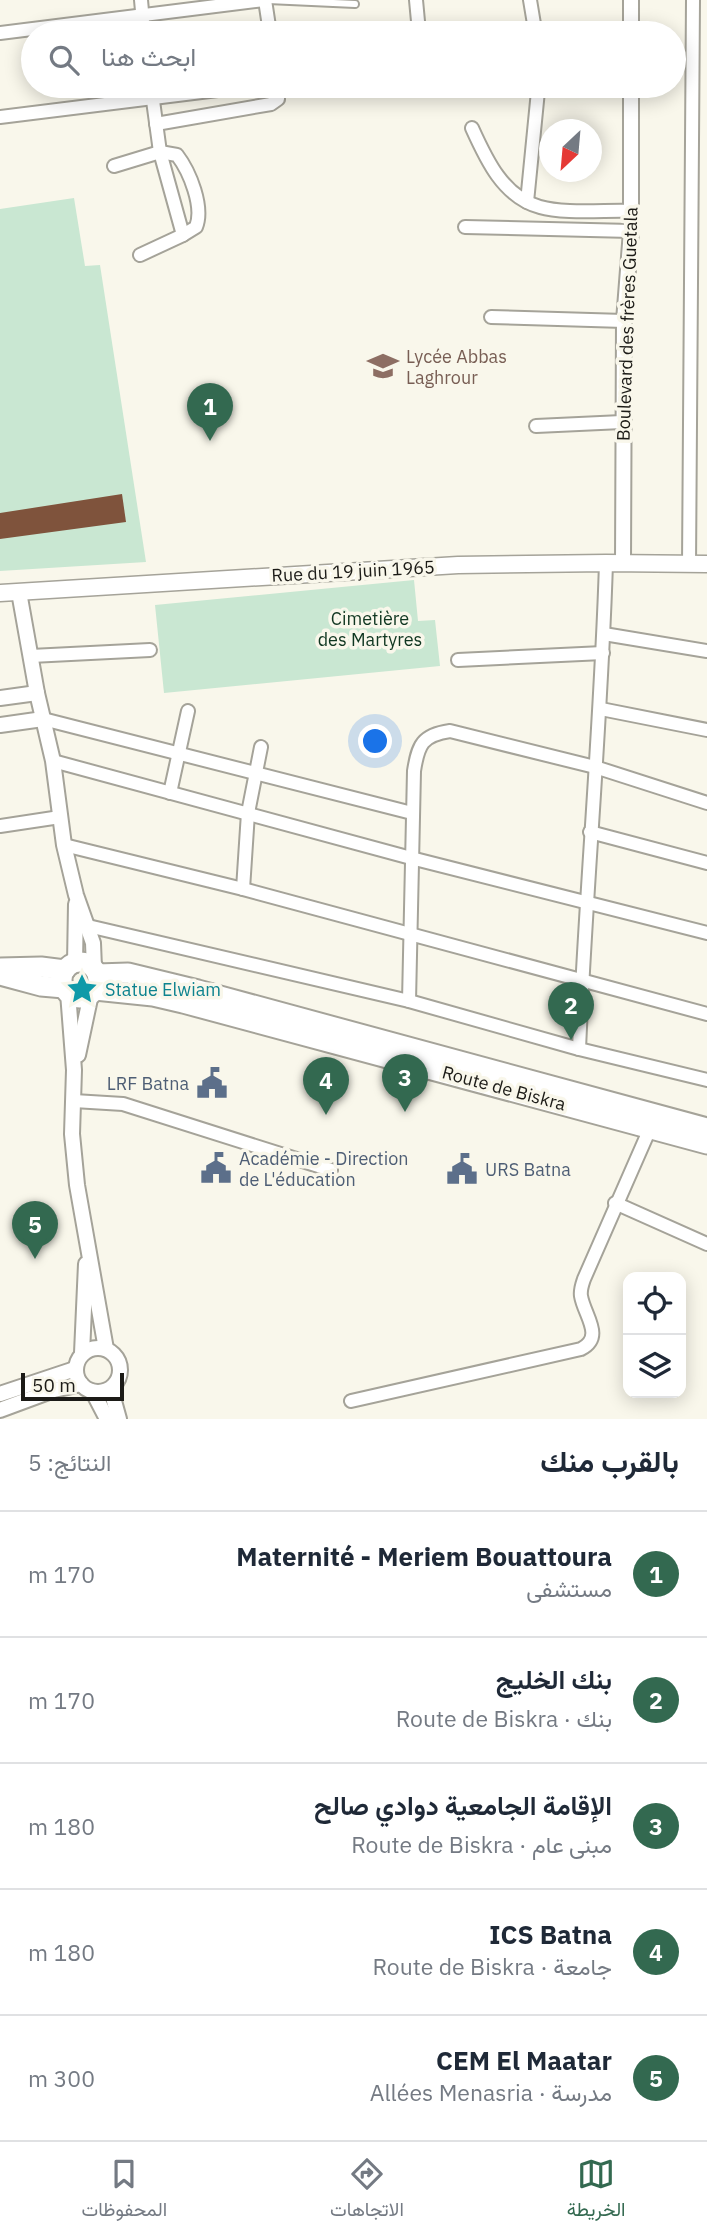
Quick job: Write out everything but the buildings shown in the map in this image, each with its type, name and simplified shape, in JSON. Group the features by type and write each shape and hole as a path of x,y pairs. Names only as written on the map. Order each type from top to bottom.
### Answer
{"main road":[{"name":"Rue du 19 juin 1965","path":"0,593 458,565 707,564"},
{"path":"0,968 41,967 81,980"},
{"path":"0,975 41,986 81,980"},
{"name":"Route de Biskra","path":"81,980 173,1000 653,1121 707,1128"},
{"name":"Route de Biskra","path":"653,1121 707,1144"}],"street":[{"path":"141,0 143,21"},
{"path":"100,21 266,0 269,21"},
{"path":"416,0 418,21"},
{"path":"530,0 534,21"},
{"path":"631,0 631,21"},
{"path":"690,565 693,0"},
{"path":"0,33 21,30"},
{"path":"0,117 115,98"},
{"path":"152,98 160,152 183,235"},
{"path":"156,124 271,104 278,98"},
{"path":"527,202 537,98"},
{"name":"Boulevard des frères Guetala","path":"614,563 622,422 624,321 631,231 631,98"},
{"path":"472,128 485,159 495,174 527,202 548,209 631,211"},
{"path":"114,166 160,152 177,155 184,165 196,199 199,214 196,227 140,255"},
{"path":"465,227 631,231"},
{"path":"693,278 707,277"},
{"path":"491,317 624,321"},
{"path":"536,426 622,422"},
{"path":"579,1049 604,634 614,563"},
{"path":"19,592 37,693 53,761 64,845 75,895 81,980 74,1070 74,1146 86,1241 106,1349"},
{"path":"604,634 707,651"},
{"path":"31,656 150,650"},
{"path":"458,660 603,653"},
{"path":"0,698 37,693"},
{"path":"601,709 707,730"},
{"path":"170,793 188,711"},
{"path":"0,725 43,719 412,813"},
{"path":"409,1001 412,813 417,752 423,741 435,733 450,731 596,767 707,803"},
{"path":"243,889 248,813 261,747"},
{"path":"53,761 411,858 707,933"},
{"path":"0,826 60,817"},
{"path":"590,832 707,863"},
{"path":"64,845 243,889 707,1014"},
{"path":"74,1070 81,980 94,954 88,926 75,895"},
{"path":"88,926 409,1001 579,1049 707,1080"},
{"path":"74,1101 124,1099 331,1170"},
{"path":"351,1401 586,1346 594,1334 581,1291 584,1279 653,1121"},
{"path":"615,1203 707,1244"},
{"path":"0,1395 75,1368 82,1353 86,1241"},
{"path":"82,1353 98,1347 113,1353 120,1369 114,1401 120,1419"},
{"path":"75,1368 107,1419"},
{"path":"0,1410 54,1390 87,1388 103,1392 115,1385"}],"lane":[{"path":"266,0 355,4"}],"green space":[{"path":"74,198 85,266 100,265 146,562 0,571 0,209"},
{"name":"Cimetière des Martyres","path":"414,580 418,621 435,620 440,666 164,693 155,605"}],"place":[{"name":"Lycée Abbas Laghrour","path":"383,366"},
{"name":"Maternité - Meriem Bouattoura","path":"210,441"},
{"name":"Statue Elwiam","path":"82,989"},
{"name":"بنك الخليج","path":"571,1040"},
{"name":"LRF Batna","path":"212,1083"},
{"name":"الإقامة الجامعية دوادي صالح","path":"405,1112"},
{"name":"ICS Batna","path":"326,1115"},
{"name":"Académie - Direction de L'éducation","path":"216,1168"},
{"name":"URS Batna","path":"462,1169"},
{"name":"CEM El Maatar","path":"35,1259"}]}
